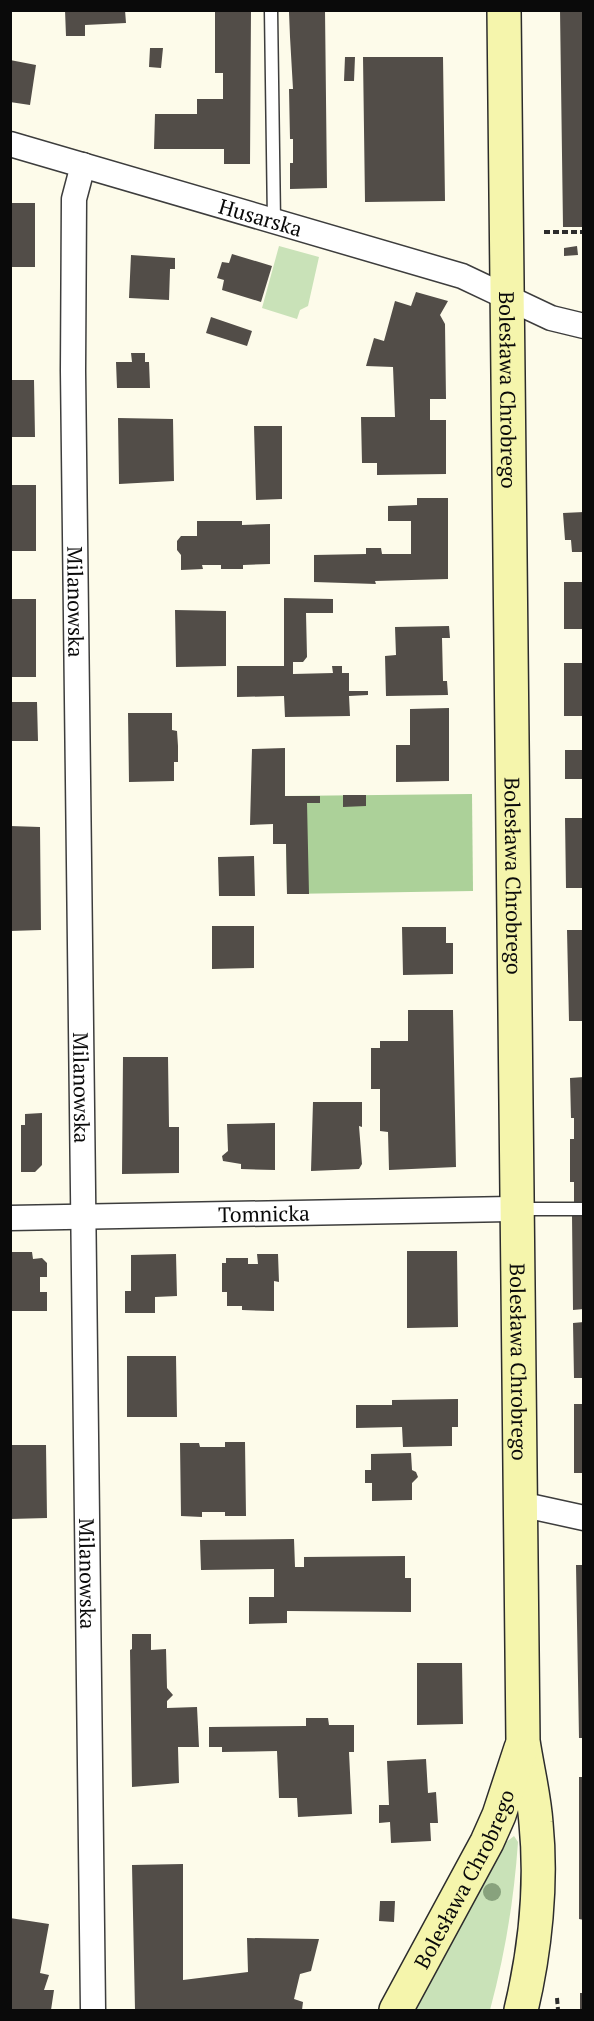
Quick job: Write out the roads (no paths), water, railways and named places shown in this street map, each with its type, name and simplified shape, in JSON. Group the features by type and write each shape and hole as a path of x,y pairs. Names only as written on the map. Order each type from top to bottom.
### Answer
{"main road":[{"name":"Bolesława Chrobrego","path":"504,10 515,1209 523,1741 537,1823 537,1884 533,1949 521,2010"},
{"name":"Bolesława Chrobrego","path":"396,2010 487,1842 499,1815 523,1741"}],"street":[{"name":"Husarska","path":"10,144 462,276 551,318 584,326"},
{"name":"Milanowska","path":"83,165 74,199 73,360 93,2010"},
{"name":"Tomnicka","path":"10,1218 83,1219 515,1209"},
{"path":"520,1504 584,1518"}],"lane":[{"path":"271,10 274,222"},
{"path":"515,1209 584,1209"}]}
